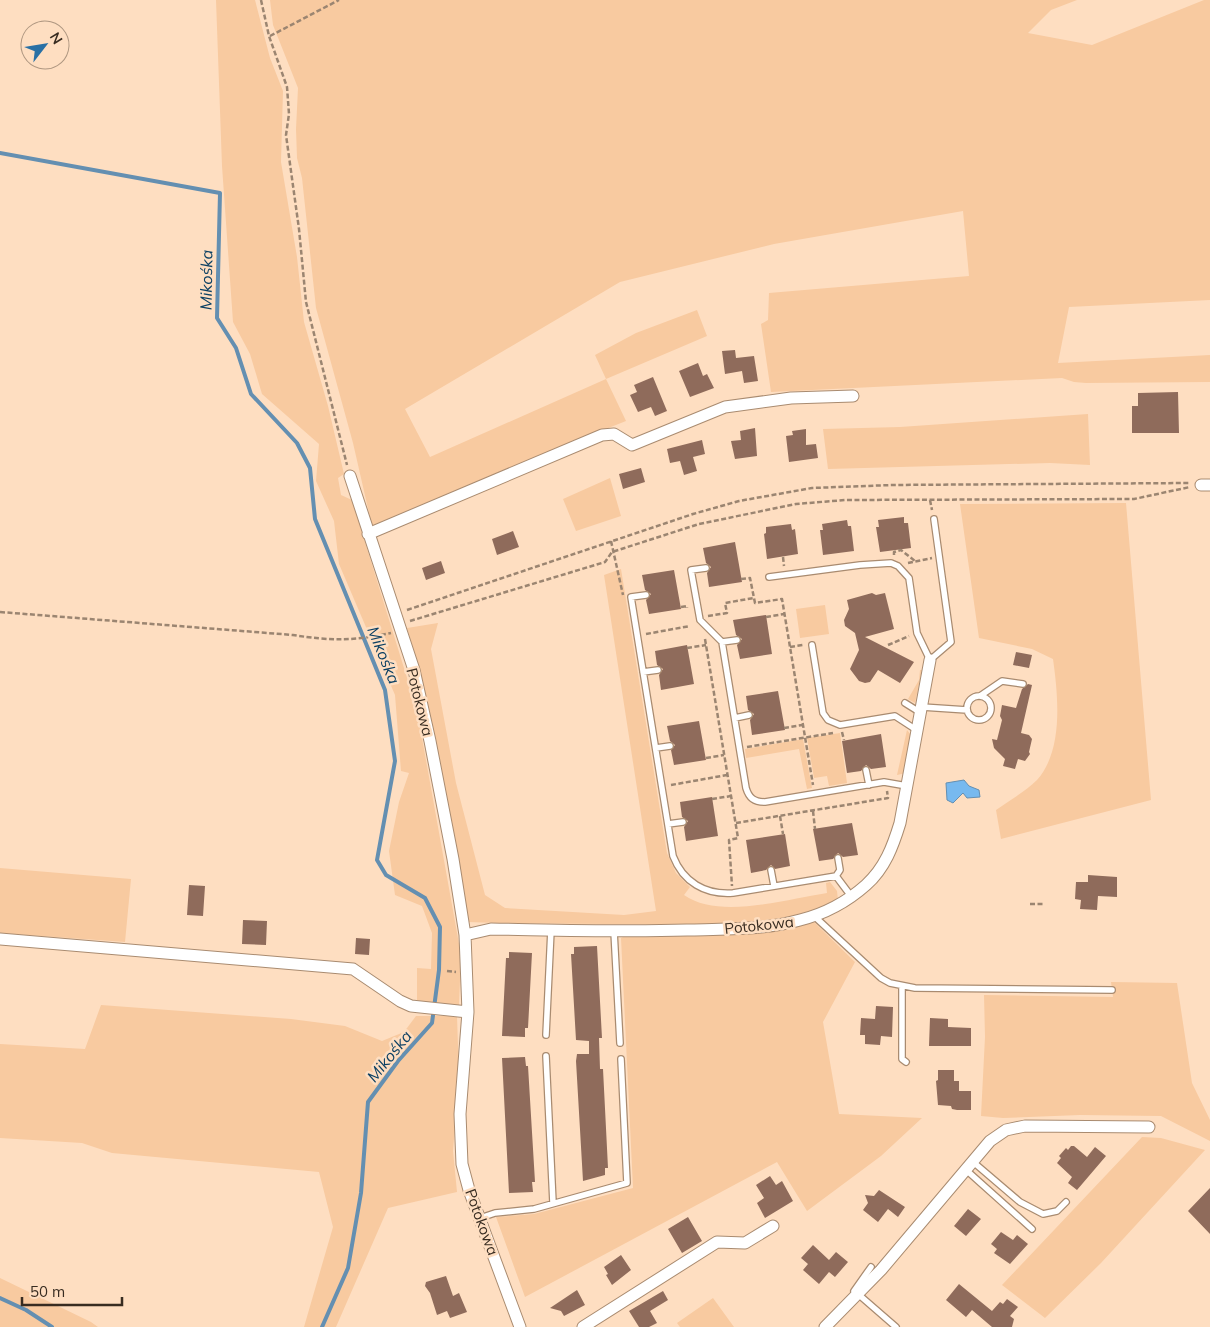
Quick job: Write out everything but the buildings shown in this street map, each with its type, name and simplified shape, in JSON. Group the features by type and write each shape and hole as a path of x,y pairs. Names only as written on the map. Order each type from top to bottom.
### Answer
{"street":[{"path":"368,534 602,436 614,434 632,445 725,407 791,398 853,396"},
{"name":"Potokowa","path":"350,476 424,709 453,859 465,935 468,1012 460,1142 465,1173 520,1327"},
{"name":"Potokowa","path":"465,935 491,929 614,931 767,927 814,916 851,896 867,884 883,865 894,844 918,731 930,660"},
{"path":"0,939 353,969 400,1001 411,1006 468,1012"},
{"path":"825,1327 858,1294 910,1236 990,1141 1006,1130 1025,1126 1149,1127"},
{"path":"583,1327 717,1242 745,1243 773,1226"}],"lane":[{"path":"769,577 860,564 891,563 900,567 909,578 917,633 930,660 952,642 934,519"},
{"path":"706,568 691,570 699,617 722,642 746,788 751,797 756,801 765,802 886,782 907,786"},
{"path":"646,595 631,597 668,824 677,865 693,883 716,894 836,876 840,870 838,858"},
{"path":"722,642 737,640"},
{"path":"812,645 823,712 828,720 840,725 895,716 918,731"},
{"path":"643,672 658,670"},
{"path":"980,696 988,701 990,705 988,714 985,717 972,718 967,710 971,698 980,696 1002,681 1023,684"},
{"path":"905,703 922,710 967,710"},
{"path":"735,718 749,716"},
{"path":"656,748 670,746"},
{"path":"866,770 869,785"},
{"path":"668,824 683,822"},
{"path":"771,870 774,886"},
{"path":"836,876 851,896"},
{"path":"814,916 881,978 902,986 915,988 1112,990"},
{"path":"546,1036 551,930"},
{"path":"614,931 620,1043"},
{"path":"902,986 902,1059 906,1062"},
{"path":"546,1056 553,1203"},
{"path":"480,1218 494,1213 534,1209 627,1183 621,1059"},
{"path":"968,1165 1020,1202 1043,1214 1057,1211 1066,1202"},
{"path":"968,1165 1032,1229"},
{"path":"845,1306 871,1267"},
{"path":"858,1294 896,1327"}],"path":[{"path":"260,0 269,36 287,88 289,114 286,135 299,229 306,302 350,476"},
{"path":"269,36 339,0"},
{"path":"0,612 354,640 371,637 397,624 611,541 739,501 812,488 892,485 1188,484"},
{"path":"397,624 604,562 614,552 700,524 796,504 845,500 1134,499 1206,485"},
{"path":"611,541 621,595 631,597"},
{"path":"894,552 902,550 915,561"},
{"path":"900,567 915,561 939,557"},
{"path":"741,579 750,578 755,604 782,599 814,794"},
{"path":"715,615 727,613 725,603 754,598"},
{"path":"681,607 687,606 688,612"},
{"path":"766,617 784,614"},
{"path":"646,634 691,626 689,619"},
{"path":"888,645 917,633"},
{"path":"704,638 738,838 729,840 732,878"},
{"path":"687,648 706,645"},
{"path":"790,647 800,645"},
{"path":"784,728 802,725"},
{"path":"740,748 842,731 844,740"},
{"path":"706,758 724,755"},
{"path":"672,785 727,775"},
{"path":"735,824 888,798 886,782"},
{"path":"712,799 730,796"},
{"path":"813,811 815,829"},
{"path":"780,816 783,834"},
{"path":"1030,904 1045,904"},
{"path":"448,971 457,972"}],"shaded area":[{"path":"216,0 255,0 270,58 283,91 281,162 297,257 304,322 328,406 344,474 338,478 341,495 352,500 417,710 461,955 459,1005 417,1005 417,968 431,969 432,933 422,906 395,895 389,851 399,802 409,773 401,771 395,695 339,564 334,521 316,481 319,444 262,394 250,354 233,322 222,166"},
{"path":"270,0 1077,0 1051,10 1028,33 1092,45 1204,0 1210,0 1210,300 1069,307 1058,363 1210,355 1210,382 1086,383 1062,378 771,392 761,324 768,320 769,293 969,276 963,211 774,244 620,282 405,409 430,457 606,379 626,421 525,461 372,526 353,443 316,308 302,178 297,158 298,88 273,25"},
{"path":"697,310 707,336 606,379 595,355 636,333"},
{"path":"1088,414 1090,465 1050,463 828,469 823,429 900,427"},
{"path":"610,478 621,516 576,531 563,499"},
{"path":"1126,503 1151,800 1001,839 996,810 1037,780 1046,768 1052,754 1057,722 1055,673 1053,659 1032,649 979,638 960,504"},
{"path":"621,569 667,853 676,873 690,887 684,895 699,902 715,906 754,906 827,893 826,883 830,882 837,891 838,900 790,916 766,921 740,923 690,925 468,922 435,737 418,664 407,628 438,623 431,649 456,783 485,895 505,908 624,915 656,911 604,575"},
{"path":"825,605 829,634 800,638 796,609"},
{"path":"920,670 922,670 915,703 908,699 919,680"},
{"path":"907,730 911,735 906,773 897,775"},
{"path":"840,733 847,783 829,786 827,776 814,778 807,738"},
{"path":"803,739 812,788 807,789 799,749 746,758 745,749"},
{"path":"0,868 131,879 125,942 0,933"},
{"path":"813,921 855,962 823,1022 839,1114 922,1118 881,1156 807,1211 777,1162 525,1297 496,1217 534,1214 633,1188 621,938 625,936 743,933"},
{"path":"1111,982 1177,983 1192,1083 1210,1120 1210,1141 1161,1116 1080,1115 1003,1118 981,1116 985,1037 984,995 1113,997"},
{"path":"101,1005 291,1019 345,1026 382,1041 404,1032 416,1016 457,1016 459,1075 453,1151 457,1192 388,1208 336,1327 304,1327 333,1227 319,1172 112,1153 82,1143 0,1138 0,1044 85,1049"},
{"path":"1142,1137 1161,1138 1205,1150 1101,1263 1045,1318 1002,1285"},
{"path":"0,1278 91,1322 98,1327 0,1327"},
{"path":"713,1298 734,1327 680,1327 677,1323"}],"water":[{"path":"964,780 969,786 979,790 980,797 967,798 963,793 953,803 947,800 946,783"}],"waterway":[{"name":"Mikośka","path":"0,153 220,193 217,318 236,348 251,394 297,443 310,468 315,519 385,690 395,761 377,860 386,875 425,898 440,927 439,970 432,1023 398,1061 368,1102 361,1193 348,1268 322,1327"},
{"path":"0,1298 26,1310 52,1327"}]}
